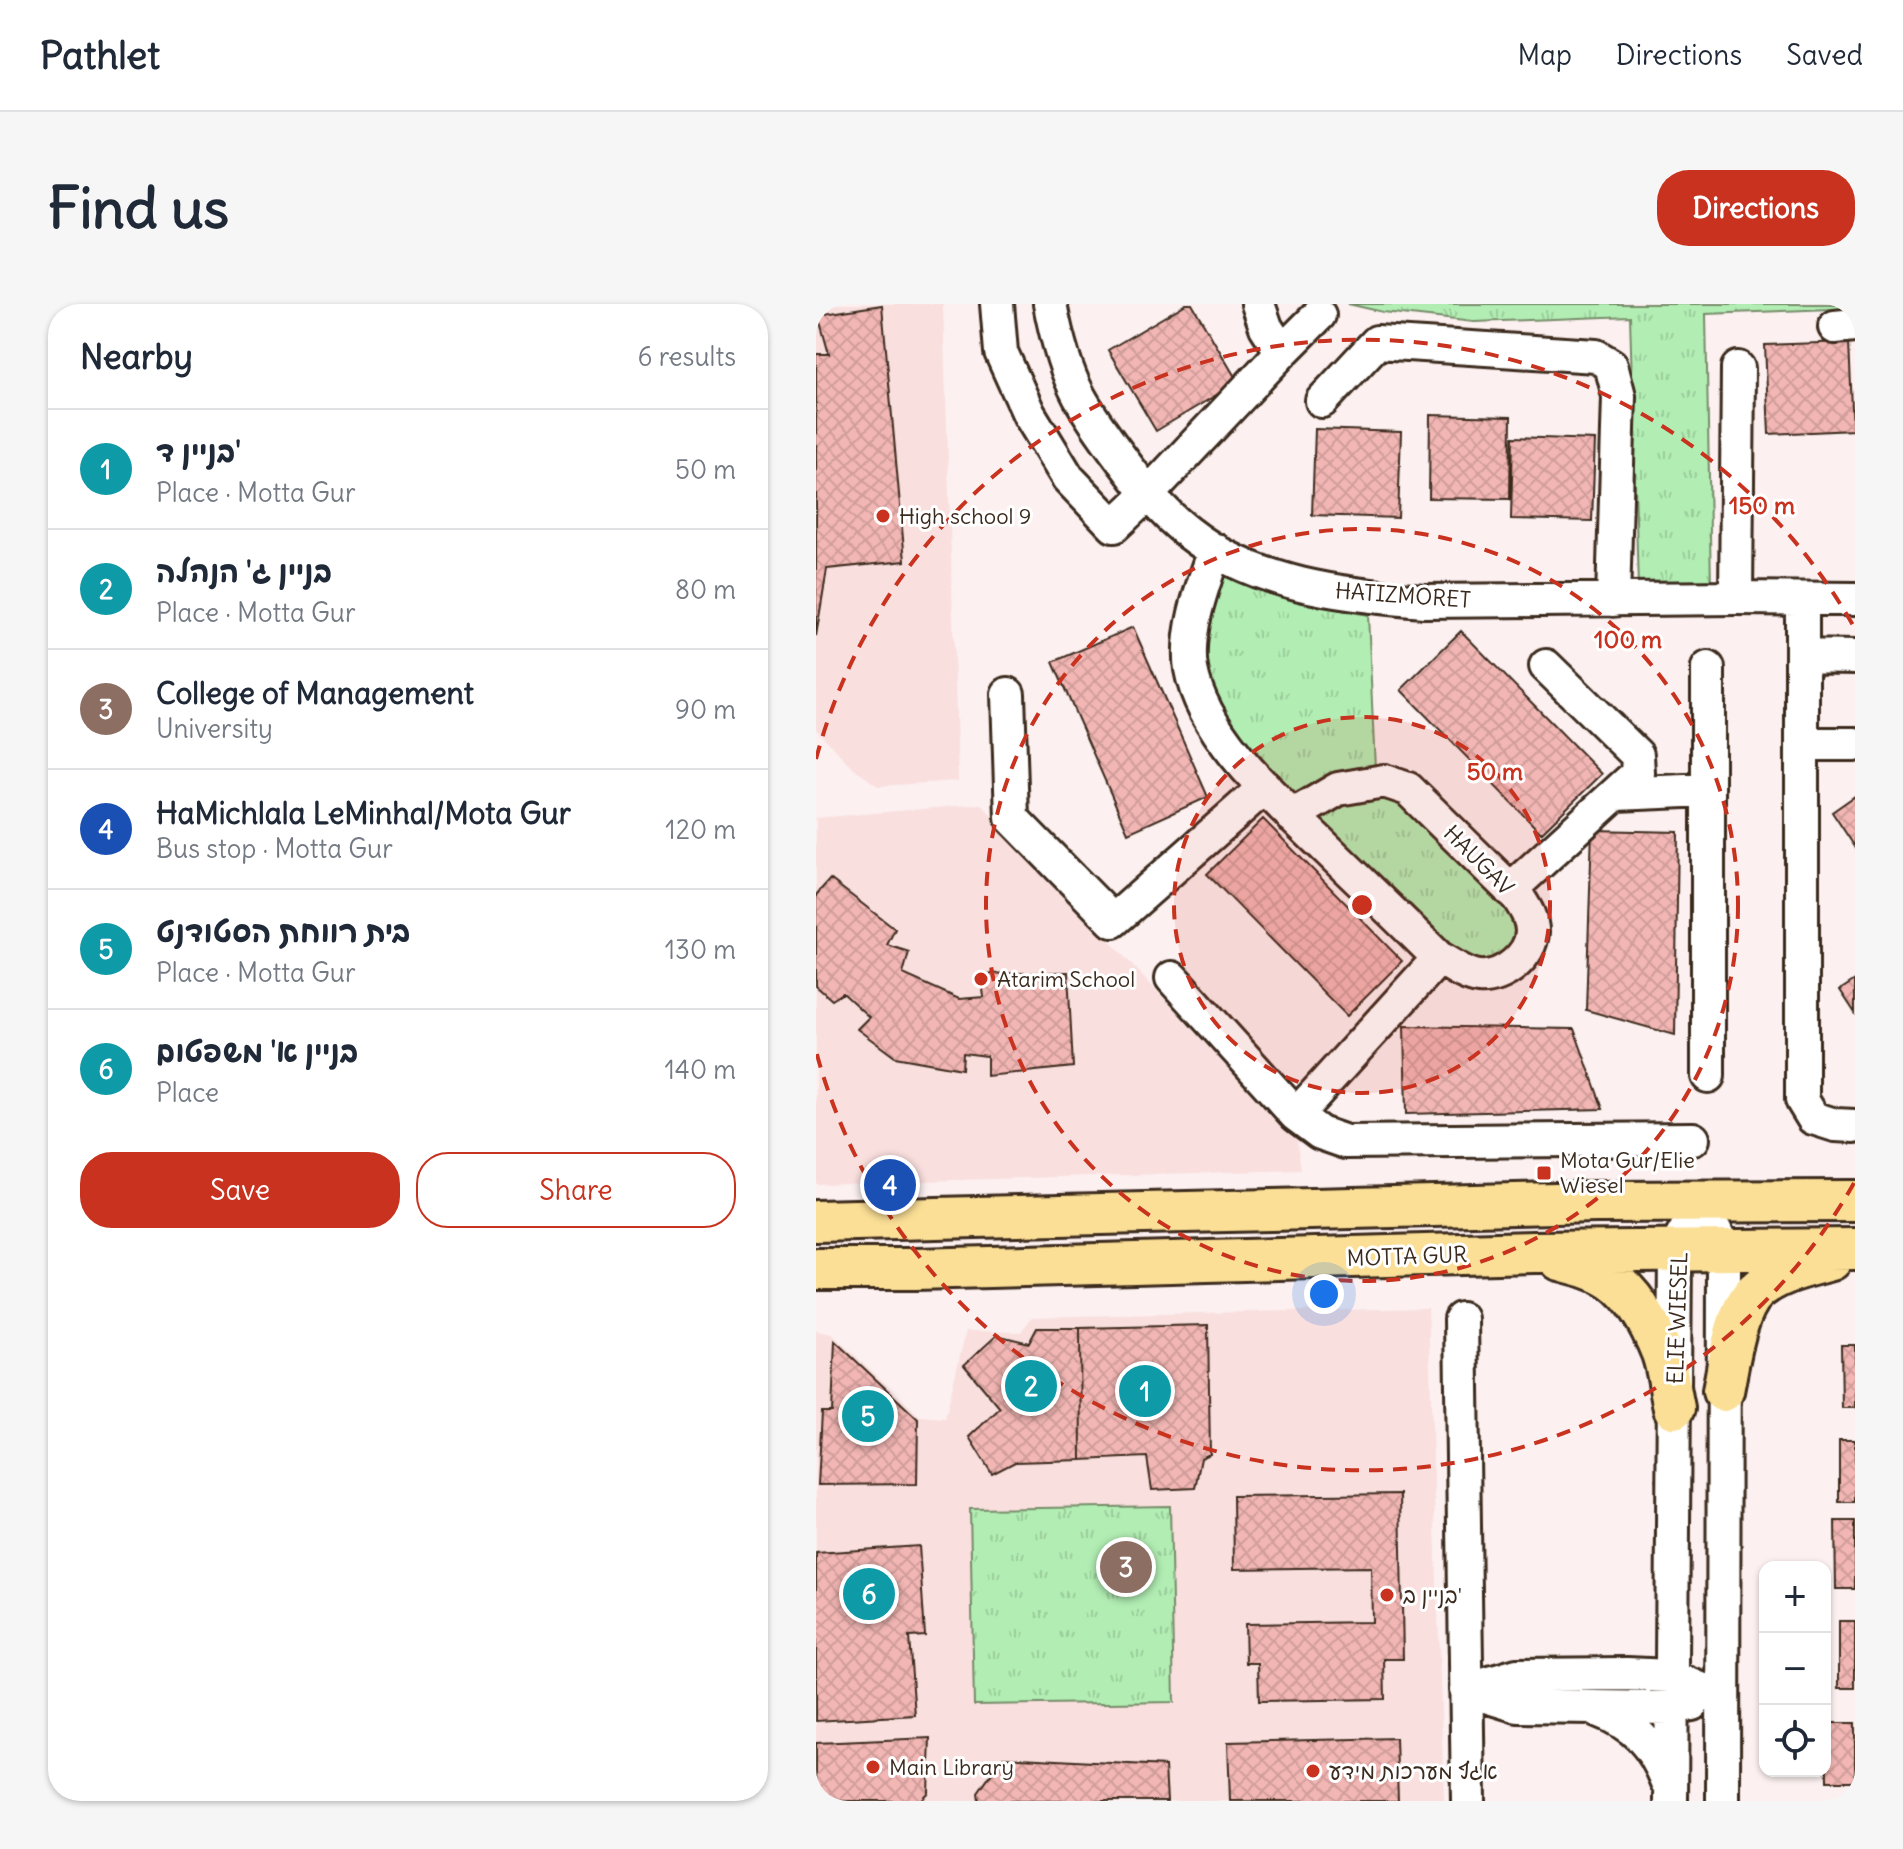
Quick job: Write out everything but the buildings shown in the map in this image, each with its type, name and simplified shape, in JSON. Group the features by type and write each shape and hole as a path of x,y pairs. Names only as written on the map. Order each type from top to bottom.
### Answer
{"main road":[{"path":"816,1221 1565,1203 1855,1201"},
{"name":"MOTTA GUR","path":"816,1269 1675,1249 1855,1250"},
{"path":"1723,1391 1736,1326 1755,1291 1790,1272 1855,1250"},
{"path":"1534,1252 1591,1268 1614,1281 1632,1299 1662,1354 1674,1408"}],"street":[{"path":"997,304 1001,352 1029,414 1068,478 1114,526 1319,315"},
{"name":"HATIZMORET","path":"1050,304 1063,360 1079,396 1131,473 1168,515 1190,534 1215,550 1284,580 1373,597 1424,601 1855,599"},
{"path":"1258,304 1266,327 1282,352"},
{"path":"1322,401 1377,342 1596,356 1611,365 1619,396 1613,600"},
{"path":"1736,598 1738,368"},
{"name":"HAUGAV","path":"1215,550 1198,598 1191,633 1191,668 1209,717 1235,757 1292,816 1439,958 1461,971 1481,977 1501,974 1514,965 1527,948 1532,934 1529,915 1518,897 1408,789 1384,781 1338,789 1292,816"},
{"path":"1802,599 1802,1100 1813,1118 1835,1125 1855,1126"},
{"path":"1802,656 1855,657"},
{"path":"1510,890 1638,773 1637,755 1546,666"},
{"path":"1708,668 1708,1076"},
{"path":"1008,694 1012,818 1113,921 1265,787"},
{"path":"1802,744 1855,744"},
{"path":"1616,794 1708,790"},
{"path":"1296,1115 1439,958"},
{"path":"1172,978 1296,1115 1320,1133 1346,1142 1693,1139"},
{"name":"ELIE WIESEL","path":"1701,1203 1724,1249 1723,1801"},
{"name":"ELIE WIESEL","path":"1671,1794 1675,1249 1701,1203"},
{"path":"1461,1319 1468,1801"},
{"path":"1627,1674 1643,1669 1656,1660 1665,1652 1671,1638"},
{"path":"1466,1690 1517,1675 1627,1674 1670,1676 1722,1698"},
{"path":"1466,1690 1518,1706 1670,1708 1722,1698"},
{"path":"1590,1707 1628,1724 1640,1735 1654,1753 1671,1794"}],"shaded area":[{"name":"High school 9","path":"816,304 943,304 958,781 878,786 854,769 816,729"},
{"name":"Atarim School","path":"981,804 1297,1140 1301,1170 816,1184 816,818"},
{"path":"1428,1308 1444,1801 816,1801 816,1331 832,1334 920,1416 945,1418 966,1331 1021,1332 1032,1317"}],"green space":[{"path":"1348,304 1855,304 1855,308 1706,314 1711,588 1638,587 1630,316 1474,322 1383,312"},
{"path":"1222,567 1300,602 1368,615 1375,769 1298,803 1245,748 1200,675 1205,625"},
{"path":"1384,788 1522,918 1509,960 1464,965 1304,817"},
{"path":"1170,1506 1174,1702 974,1705 970,1509"}],"place":[{"name":"High school 9","path":"883,516"},
{"name":"Atarim School","path":"981,979"},
{"name":"Mota Gur/Elie Wiesel","path":"1544,1173"},
{"name":"HaMichlala LeMinhal/Mota Gur","path":"890,1185"},
{"name":"בניין ג' הנהלה","path":"1031,1386"},
{"name":"בניין ד'","path":"1145,1391"},
{"name":"בית רווחת הסטודנט","path":"868,1416"},
{"name":"College of Management","path":"1126,1567"},
{"name":"בניין א' משפטום","path":"869,1594"},
{"name":"בניין ב'","path":"1387,1595"},
{"name":"Main Library","path":"873,1767"},
{"name":"אגף מערכות מידע","path":"1313,1771"}]}
